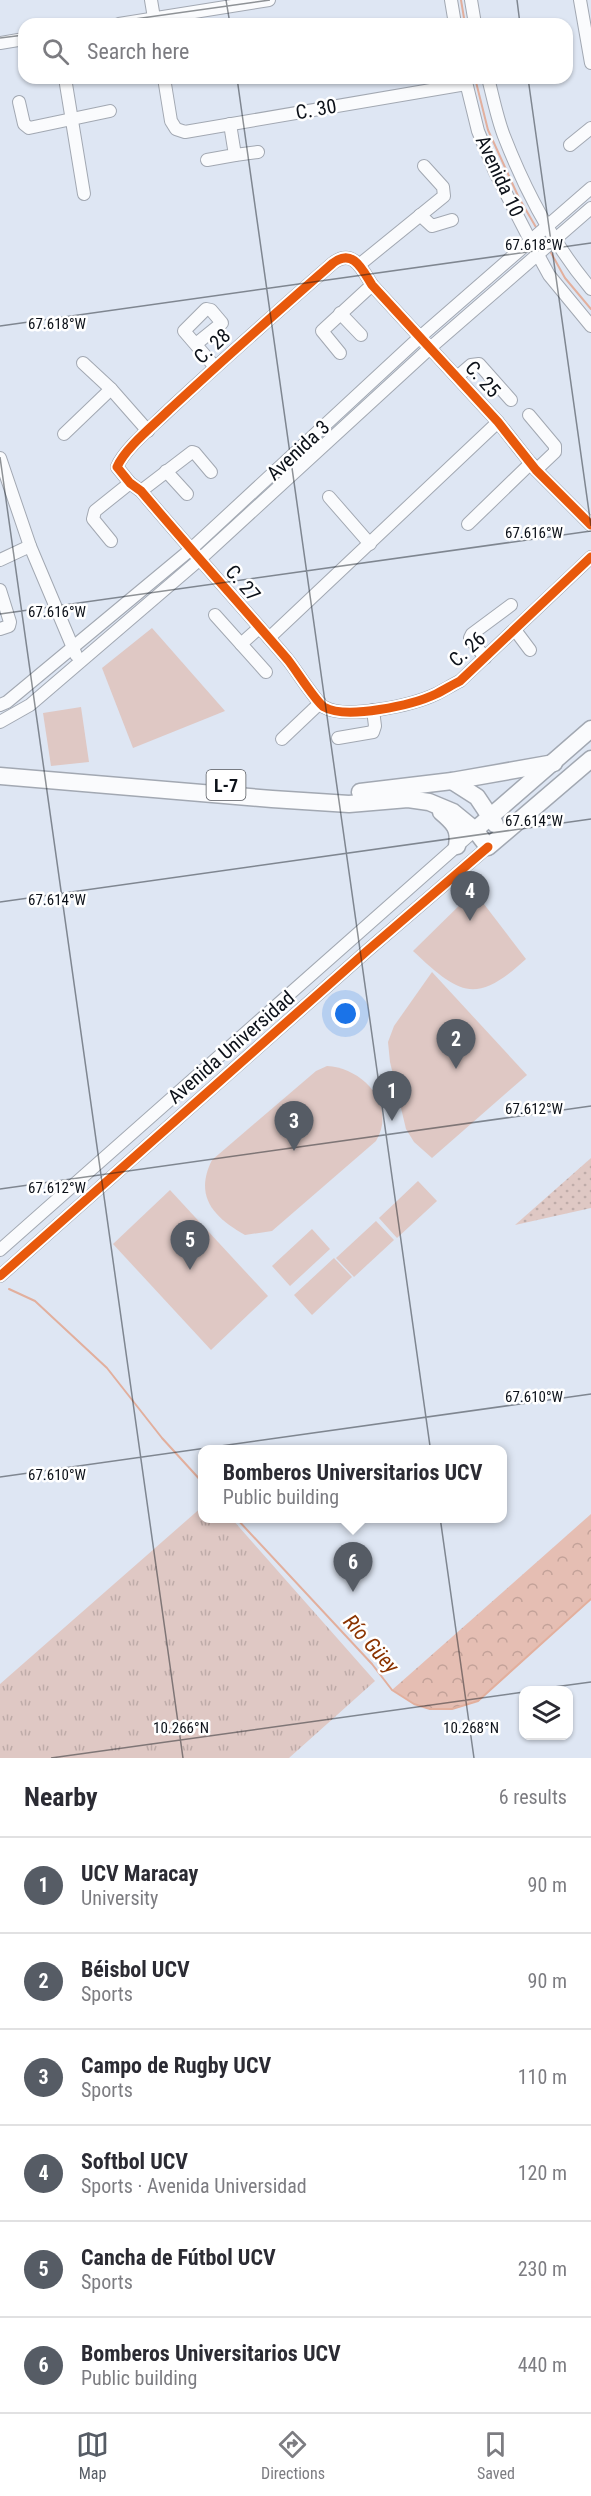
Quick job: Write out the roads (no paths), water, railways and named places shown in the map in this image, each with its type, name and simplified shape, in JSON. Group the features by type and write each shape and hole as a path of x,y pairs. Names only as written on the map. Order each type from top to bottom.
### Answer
{"main road":[{"name":"Avenida Universidad","path":"475,830 591,729"},
{"name":"Avenida Universidad","path":"488,847 591,759"},
{"path":"452,781 554,763"},
{"name":"L-7","path":"0,768 357,793 452,781"},
{"name":"L-7","path":"0,776 349,804 408,799 429,802 453,812 475,830 488,847"},
{"path":"452,781 477,797 503,836"},
{"path":"429,802 454,824 459,833 457,846"}],"street":[{"path":"151,0 154,18"},
{"path":"171,18 269,0"},
{"path":"451,0 454,18"},
{"path":"471,0 474,18"},
{"path":"580,0 588,32 591,63"},
{"path":"0,43 18,40"},
{"path":"65,84 84,194"},
{"name":"C. 30","path":"165,84 171,121 176,129 185,132 450,84"},
{"name":"Avenida 10","path":"467,84 478,132 495,172 538,256 549,275 591,326"},
{"path":"490,84 504,135 530,192 567,260 591,289"},
{"path":"19,102 24,124 29,128 110,111"},
{"path":"230,124 235,155"},
{"path":"570,145 591,128"},
{"path":"207,160 258,152"},
{"path":"359,265 444,196 445,192 424,166"},
{"name":"Avenida 3","path":"0,705 72,649 190,550 420,337 591,188"},
{"name":"Avenida 3","path":"0,722 30,705 199,560 430,348 591,208"},
{"path":"420,215 432,226 452,220"},
{"name":"C. 28","path":"127,479 117,467 120,460 148,431 215,367 333,263 342,257 348,257"},
{"name":"C. 25","path":"348,257 359,265 372,285 498,422 534,466 591,525"},
{"path":"340,353 322,331 372,285"},
{"path":"340,313 361,335"},
{"path":"196,344 215,367"},
{"path":"84,363 111,389 148,431"},
{"path":"457,377 471,365 479,364 511,400"},
{"path":"64,434 111,389"},
{"path":"468,524 534,466 555,452 555,446 529,415"},
{"path":"268,638 498,422"},
{"path":"141,491 192,452 211,472"},
{"path":"0,458 30,546 72,649 80,661"},
{"path":"166,471 187,494"},
{"path":"111,541 93,519 95,511 127,479"},
{"name":"C. 27","path":"127,479 141,491 301,676 320,703 338,712"},
{"path":"329,497 369,544"},
{"path":"0,560 30,546"},
{"name":"C. 26","path":"338,712 373,710 435,695 460,681 591,557"},
{"path":"0,629 9,626 10,622 1,595"},
{"path":"485,658 471,638 472,634 511,605"},
{"path":"215,615 266,672"},
{"path":"242,644 259,628"},
{"path":"515,630 530,650"},
{"path":"282,738 320,703"},
{"path":"338,738 373,732 375,726 373,710"},
{"name":"Avenida Universidad","path":"0,1250 475,830"},
{"name":"Avenida Universidad","path":"0,1276 368,950 488,847"},
{"path":"54,1201 66,1216"}],"waterway":[{"path":"461,0 464,18"},
{"path":"476,84 488,130 519,198 537,229"},
{"path":"550,251 565,278 591,309"},
{"name":"Río Güey","path":"9,1289 35,1301 107,1368 162,1438 198,1478"},
{"name":"Río Güey","path":"241,1523 372,1664 392,1690 414,1704 430,1709 452,1709 478,1701 591,1599"}],"place":[{"name":"Softbol UCV","path":"470,921"},
{"name":"Béisbol UCV","path":"456,1069"},
{"name":"UCV Maracay","path":"392,1121"},
{"name":"Campo de Rugby UCV","path":"294,1151"},
{"name":"Cancha de Fútbol UCV","path":"190,1270"},
{"name":"Bomberos Universitarios UCV","path":"353,1592"}]}
